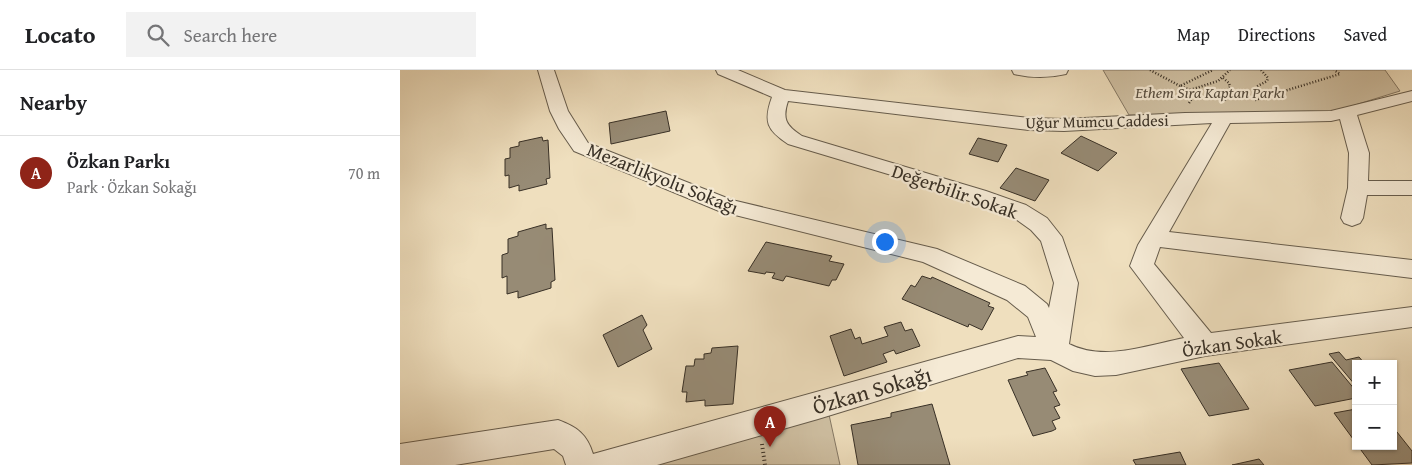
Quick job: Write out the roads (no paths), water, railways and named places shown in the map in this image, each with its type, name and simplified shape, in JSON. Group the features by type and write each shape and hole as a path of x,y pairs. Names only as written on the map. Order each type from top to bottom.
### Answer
{"street":[{"name":"Mezarlıkyolu Sokağı","path":"546,70 550,90 559,112 568,131 581,147 727,206 929,255 1016,293 1038,311 1056,348"},
{"name":"Uğur Mumcu Caddesi","path":"724,70 781,95 1029,124 1064,125 1226,112 1331,116 1412,96"},
{"path":"1020,70 1046,72 1060,70"},
{"name":"Değerbilir Sokak","path":"781,95 775,113 782,131 795,140 915,175 978,196 1018,210 1038,224 1051,237 1066,283 1056,348"},
{"path":"1205,345 1142,266 1146,251 1226,112"},
{"path":"1347,112 1359,153 1358,188 1352,218"},
{"path":"1358,188 1412,188"},
{"path":"1154,238 1412,269"},
{"name":"Özkan Sokak","path":"1056,348 1073,359 1095,364 1116,363 1205,345 1412,317"},
{"name":"Özkan Sokağı","path":"603,465 818,406 1018,347 1056,348"},
{"path":"400,459 558,434 576,447 581,465"}],"place":[{"name":"Özkan Parkı","path":"770,447"}],"park label":[{"name":"Ethem Sıra Kaptan Parkı","path":"1210,92"}]}
